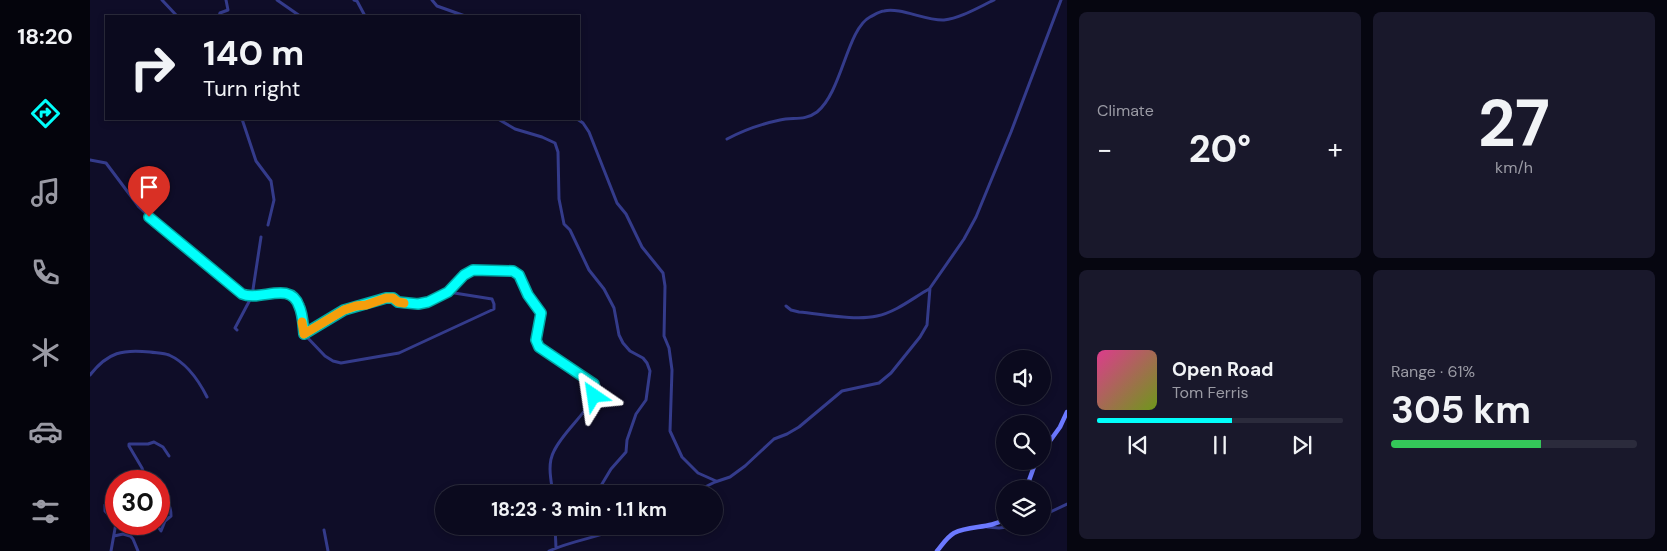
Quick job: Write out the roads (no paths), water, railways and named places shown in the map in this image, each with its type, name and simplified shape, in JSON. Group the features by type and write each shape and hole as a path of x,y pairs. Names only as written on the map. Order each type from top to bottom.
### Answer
{"main road":[{"path":"1051,440 1060,428 1067,412"},
{"path":"937,551 954,533 996,523"}],"street":[{"path":"162,0 177,15"},
{"path":"219,15 228,10 226,0"},
{"path":"277,0 299,15"},
{"path":"354,0 364,15"},
{"path":"432,0 437,6 462,15"},
{"path":"726,139 751,127 783,119 795,120 816,112 825,103 840,74 858,28 869,17 885,10 944,20 994,0"},
{"path":"786,306 791,310 799,312 856,317 876,316 890,312 930,288 964,239 976,216 1012,132 1061,0"},
{"path":"242,120 256,161 271,181 274,200 268,224"},
{"path":"500,120 515,129 555,143 558,155 559,198 564,224 570,230 589,270 604,289 614,308 621,340 630,351 648,363 650,371 646,400 636,414 627,440 626,452 611,469 601,485"},
{"path":"578,120 589,132 617,203 626,214 642,247 663,273 664,336 669,348 672,370 670,431 682,457 698,473 717,481"},
{"path":"90,160 106,163 139,207 159,226 242,294 252,296 287,293 299,304 304,334 332,361 341,363 399,353 494,308 492,299 448,292"},
{"path":"238,330 235,328 252,296 261,237"},
{"path":"304,334 344,310 386,298 393,298 398,302 418,304 428,302 448,292 464,275 473,270 513,271 519,275 528,295 541,313 536,340 539,347 594,384 594,396 554,451 550,472 552,485"},
{"path":"709,485 730,477 774,439 799,427 842,391 879,383 891,373 920,337 927,325 930,288"},
{"path":"90,375 105,359 120,352 133,350 161,353 170,355 198,380 207,397"},
{"path":"143,470 128,446 129,444 148,444 154,442 163,447 169,456"},
{"path":"1051,512 1067,504"},
{"path":"984,527 996,528"},
{"path":"324,530 328,551"},
{"path":"111,551 114,536 123,534 131,536 138,551"},
{"path":"555,535 556,548"},
{"path":"548,551 598,535"}]}
